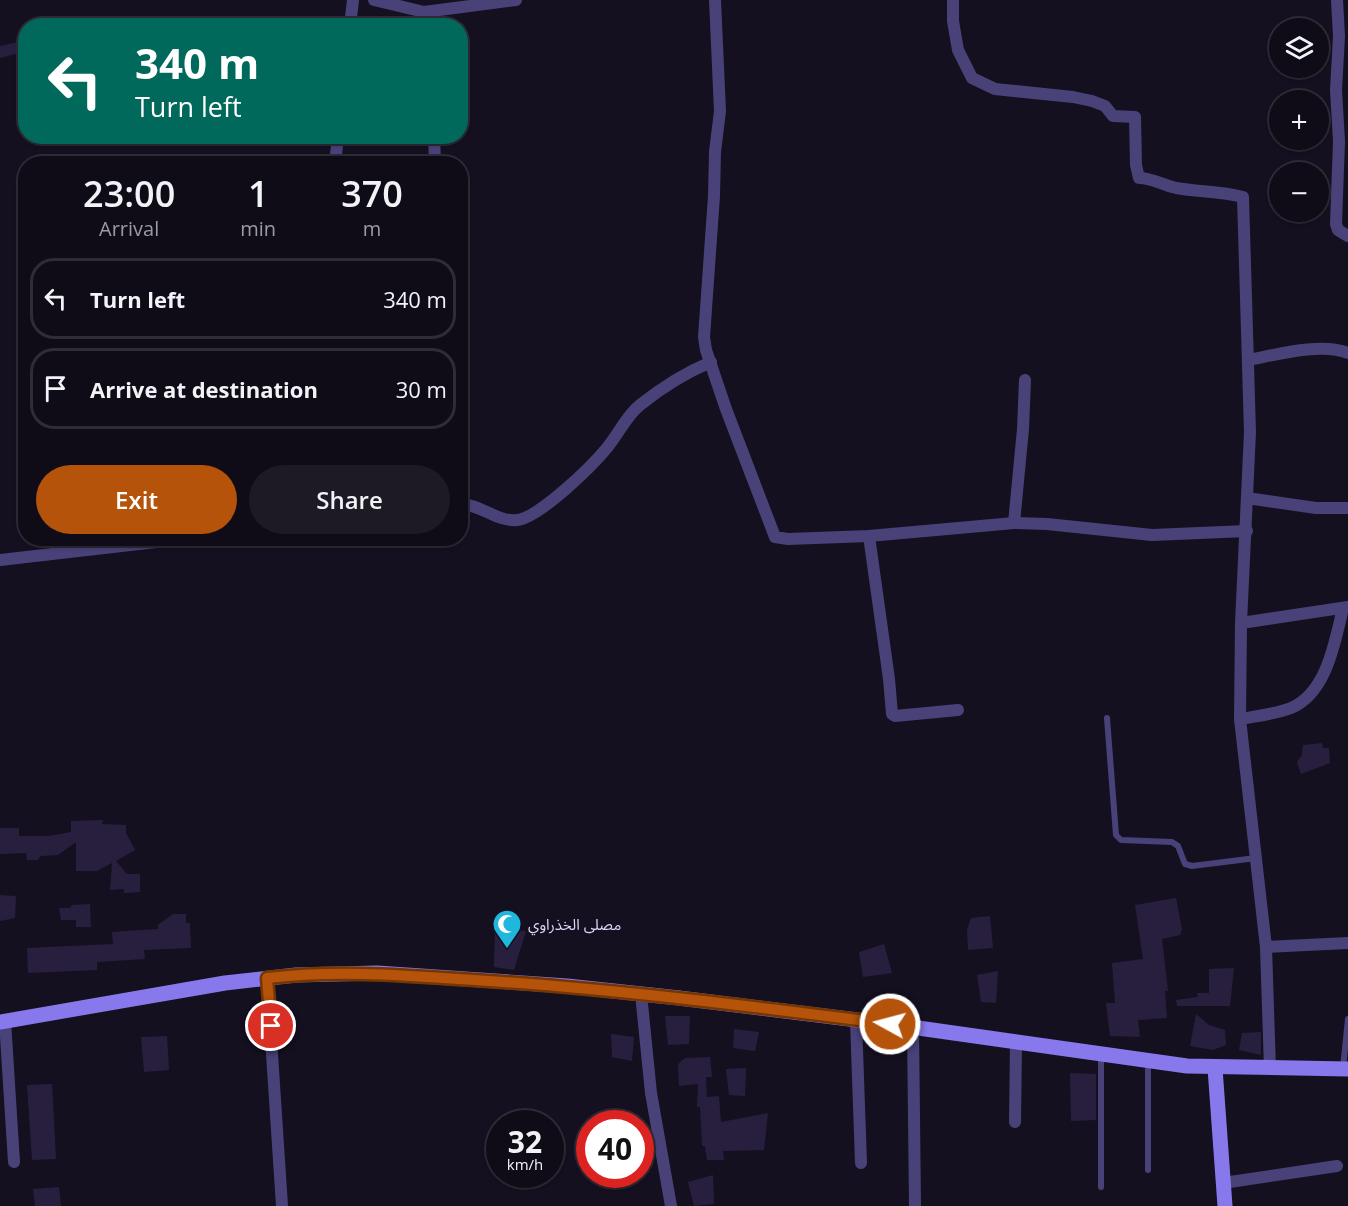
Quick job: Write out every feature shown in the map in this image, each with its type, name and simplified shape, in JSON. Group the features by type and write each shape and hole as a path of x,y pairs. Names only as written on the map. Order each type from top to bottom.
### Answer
{"street":[{"path":"351,18 353,0"},
{"path":"374,0 412,10 433,11 516,0"},
{"path":"715,0 720,111 715,152 714,205 704,327 706,350 775,537 788,539 870,536 1014,522 1152,534 1246,531"},
{"path":"953,0 953,21 958,50 972,78 995,89 1073,97 1105,106 1113,116 1136,117 1136,165 1139,178 1151,178 1162,185 1188,190 1224,192 1243,197 1250,432 1241,623 1240,719 1266,947 1270,1069"},
{"path":"1337,0 1339,36 1336,90 1339,141 1336,224 1342,234 1348,236"},
{"path":"433,11 433,18"},
{"path":"1248,360 1313,350 1348,353"},
{"path":"468,505 503,518 518,520 535,513 580,477 606,449 639,405 683,376 711,362"},
{"path":"1014,522 1025,381"},
{"path":"1247,498 1316,508 1348,508"},
{"path":"870,536 892,714 895,716 958,710"},
{"path":"0,560 120,546"},
{"path":"1240,719 1292,708 1313,691 1331,659 1345,608 1241,623"},
{"path":"1266,947 1348,943"},
{"path":"14,1162 2,1022 158,993 296,975 377,973 567,986 913,1027 1215,1068 1346,1069"},
{"path":"267,978 282,1206"},
{"path":"640,994 651,1093 671,1206"},
{"path":"856,1020 861,1163"},
{"path":"913,1027 915,1206"},
{"path":"1015,1122 1016,1042"},
{"path":"1215,1068 1225,1206"},
{"path":"1223,1183 1337,1166"}],"lane":[{"path":"1107,718 1116,836 1121,840 1172,842 1178,846 1185,864 1192,866 1257,858"},
{"path":"1346,1069 1348,1019"},
{"path":"1101,1053 1101,1187"},
{"path":"1148,1060 1148,1170"}],"building":[{"path":"18,42 18,53 0,58 0,46"},
{"path":"1322,743 1323,748 1329,748 1330,763 1301,774 1297,762 1302,755 1303,745"},
{"path":"103,820 102,824 126,825 126,833 135,850 116,861 127,874 140,874 140,892 124,893 124,889 110,890 112,863 97,871 76,871 76,842 58,855 41,856 37,860 27,860 26,853 0,854 0,828 19,828 19,836 49,836 71,832 71,821"},
{"path":"0,895 16,896 15,918 0,921"},
{"path":"1176,898 1182,929 1180,935 1162,939 1168,991 1165,991 1167,1018 1138,1020 1140,1037 1110,1036 1106,1003 1115,1003 1112,963 1143,959 1135,905"},
{"path":"90,904 91,927 76,927 76,920 61,920 59,908"},
{"path":"173,914 186,914 186,923 190,923 191,948 144,950 145,959 97,962 97,970 28,973 27,948 113,944 112,932 158,929 158,925"},
{"path":"990,916 993,948 968,950 967,930 971,918"},
{"name":"مصلى الخذراوي","path":"495,930 526,931 514,970 494,967"},
{"path":"884,944 892,973 863,977 859,952"},
{"path":"1234,968 1230,1006 1177,1006 1176,1000 1198,997 1197,993 1209,993 1209,969"},
{"path":"998,971 996,1003 981,1002 977,975"},
{"path":"1196,1014 1209,1025 1225,1030 1226,1045 1213,1050 1190,1046"},
{"path":"665,1016 690,1016 689,1044 668,1045"},
{"path":"734,1029 759,1032 755,1051 733,1048"},
{"path":"1261,1032 1261,1055 1239,1050 1242,1033"},
{"path":"611,1034 634,1037 632,1061 612,1057"},
{"path":"167,1036 169,1070 144,1072 141,1037"},
{"path":"710,1057 712,1077 706,1077 707,1097 719,1096 721,1122 768,1113 764,1150 723,1151 724,1160 707,1160 705,1146 702,1146 700,1107 697,1107 698,1084 679,1086 678,1064 685,1058"},
{"path":"746,1068 745,1096 729,1095 726,1069"},
{"path":"1070,1073 1096,1074 1096,1120 1071,1121"},
{"path":"52,1084 56,1159 32,1160 27,1085"},
{"path":"713,1175 714,1204 694,1206 688,1182"},
{"path":"59,1187 61,1206 35,1206 33,1189"}],"place":[{"name":"مصلى الخذراوي","path":"507,950"}],"route":[{"path":"271,1026 267,978 339,973 377,973 567,986 890,1024"}]}
